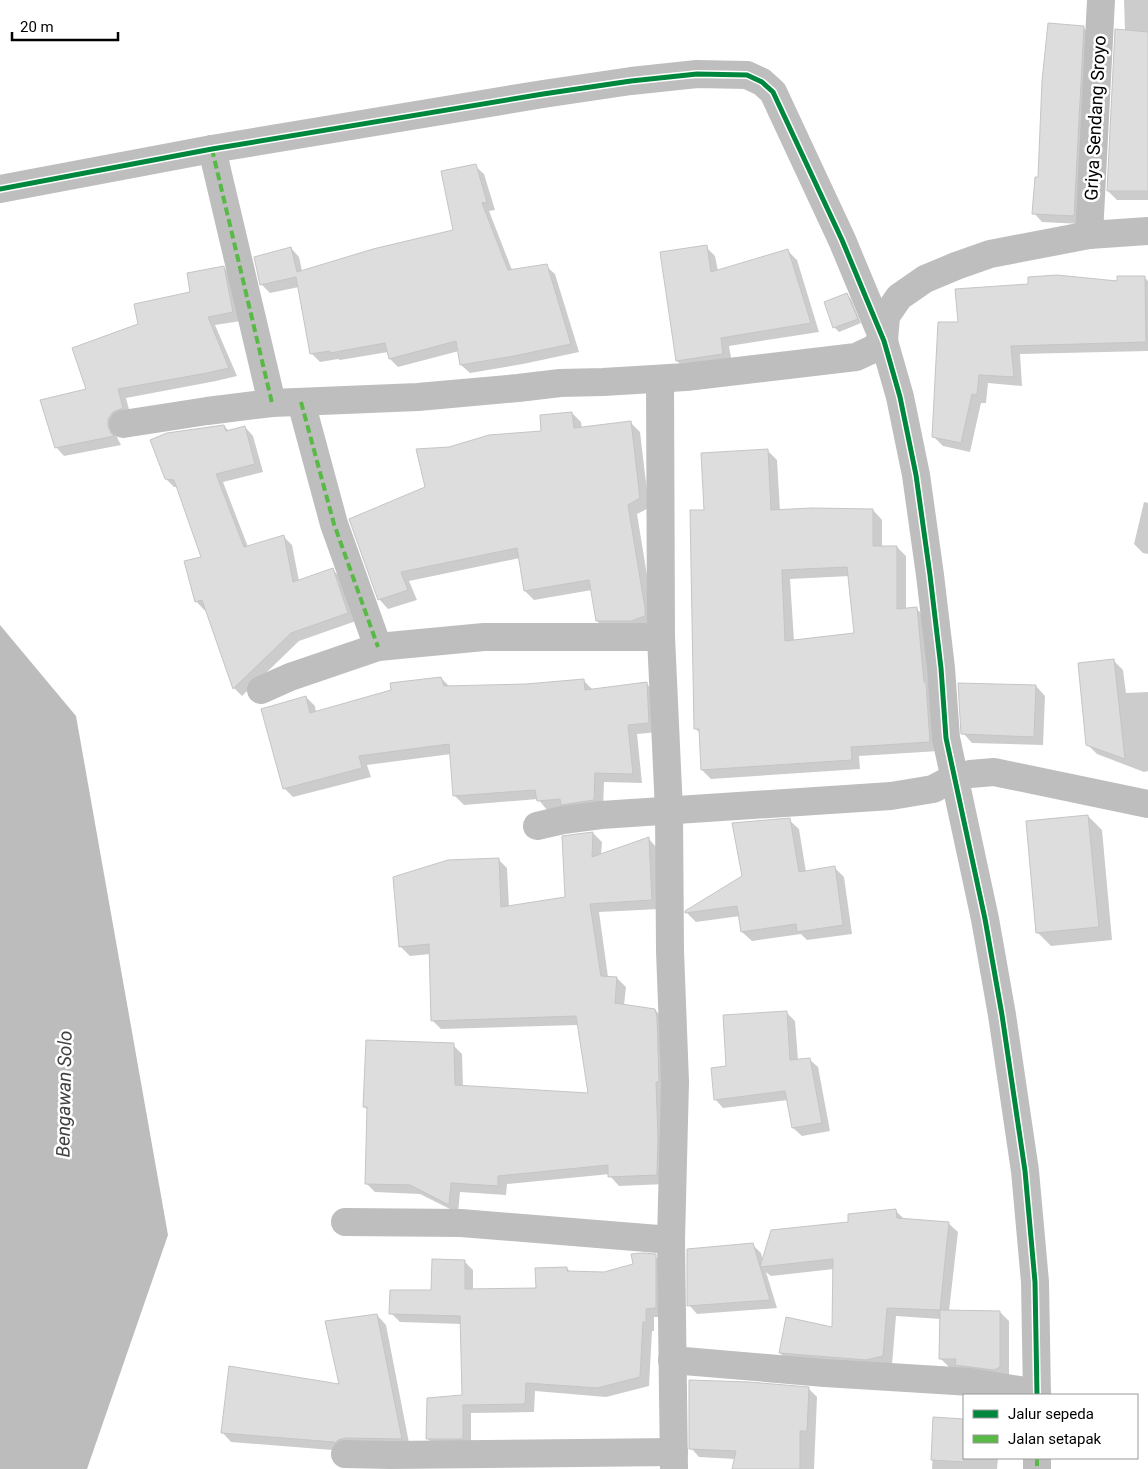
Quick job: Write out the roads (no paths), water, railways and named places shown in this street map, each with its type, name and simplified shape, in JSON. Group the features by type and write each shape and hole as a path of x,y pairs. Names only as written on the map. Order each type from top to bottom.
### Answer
{"street":[{"name":"Griya Sendang Sroyo","path":"1089,235 1101,0"},
{"path":"0,189 212,149 630,80 697,74 747,75 762,82 773,92 842,240 884,341 900,397 916,475 932,584 946,738 985,919 1002,1015 1025,1171 1035,1282 1037,1394 971,1382 825,1373 672,1360"},
{"path":"212,149 272,404"},
{"path":"884,341 886,316 899,297 925,279 990,254 1089,235 1148,231"},
{"path":"123,424 206,411 272,404 418,397 560,383 686,377 856,357 884,341"},
{"path":"345,1454 674,1461 671,1240 675,1082 670,951 669,811 661,637 660,379"},
{"path":"302,402 334,524 378,647"},
{"path":"261,690 378,647 484,637 661,637"},
{"path":"537,826 563,820 602,815 891,796 933,788 954,778 970,774 994,772 1148,804"},
{"path":"345,1222 461,1223 671,1240"}],"water":[{"name":"Bengawan Solo","path":"0,625 76,716 168,1235 87,1469 0,1469"}]}
